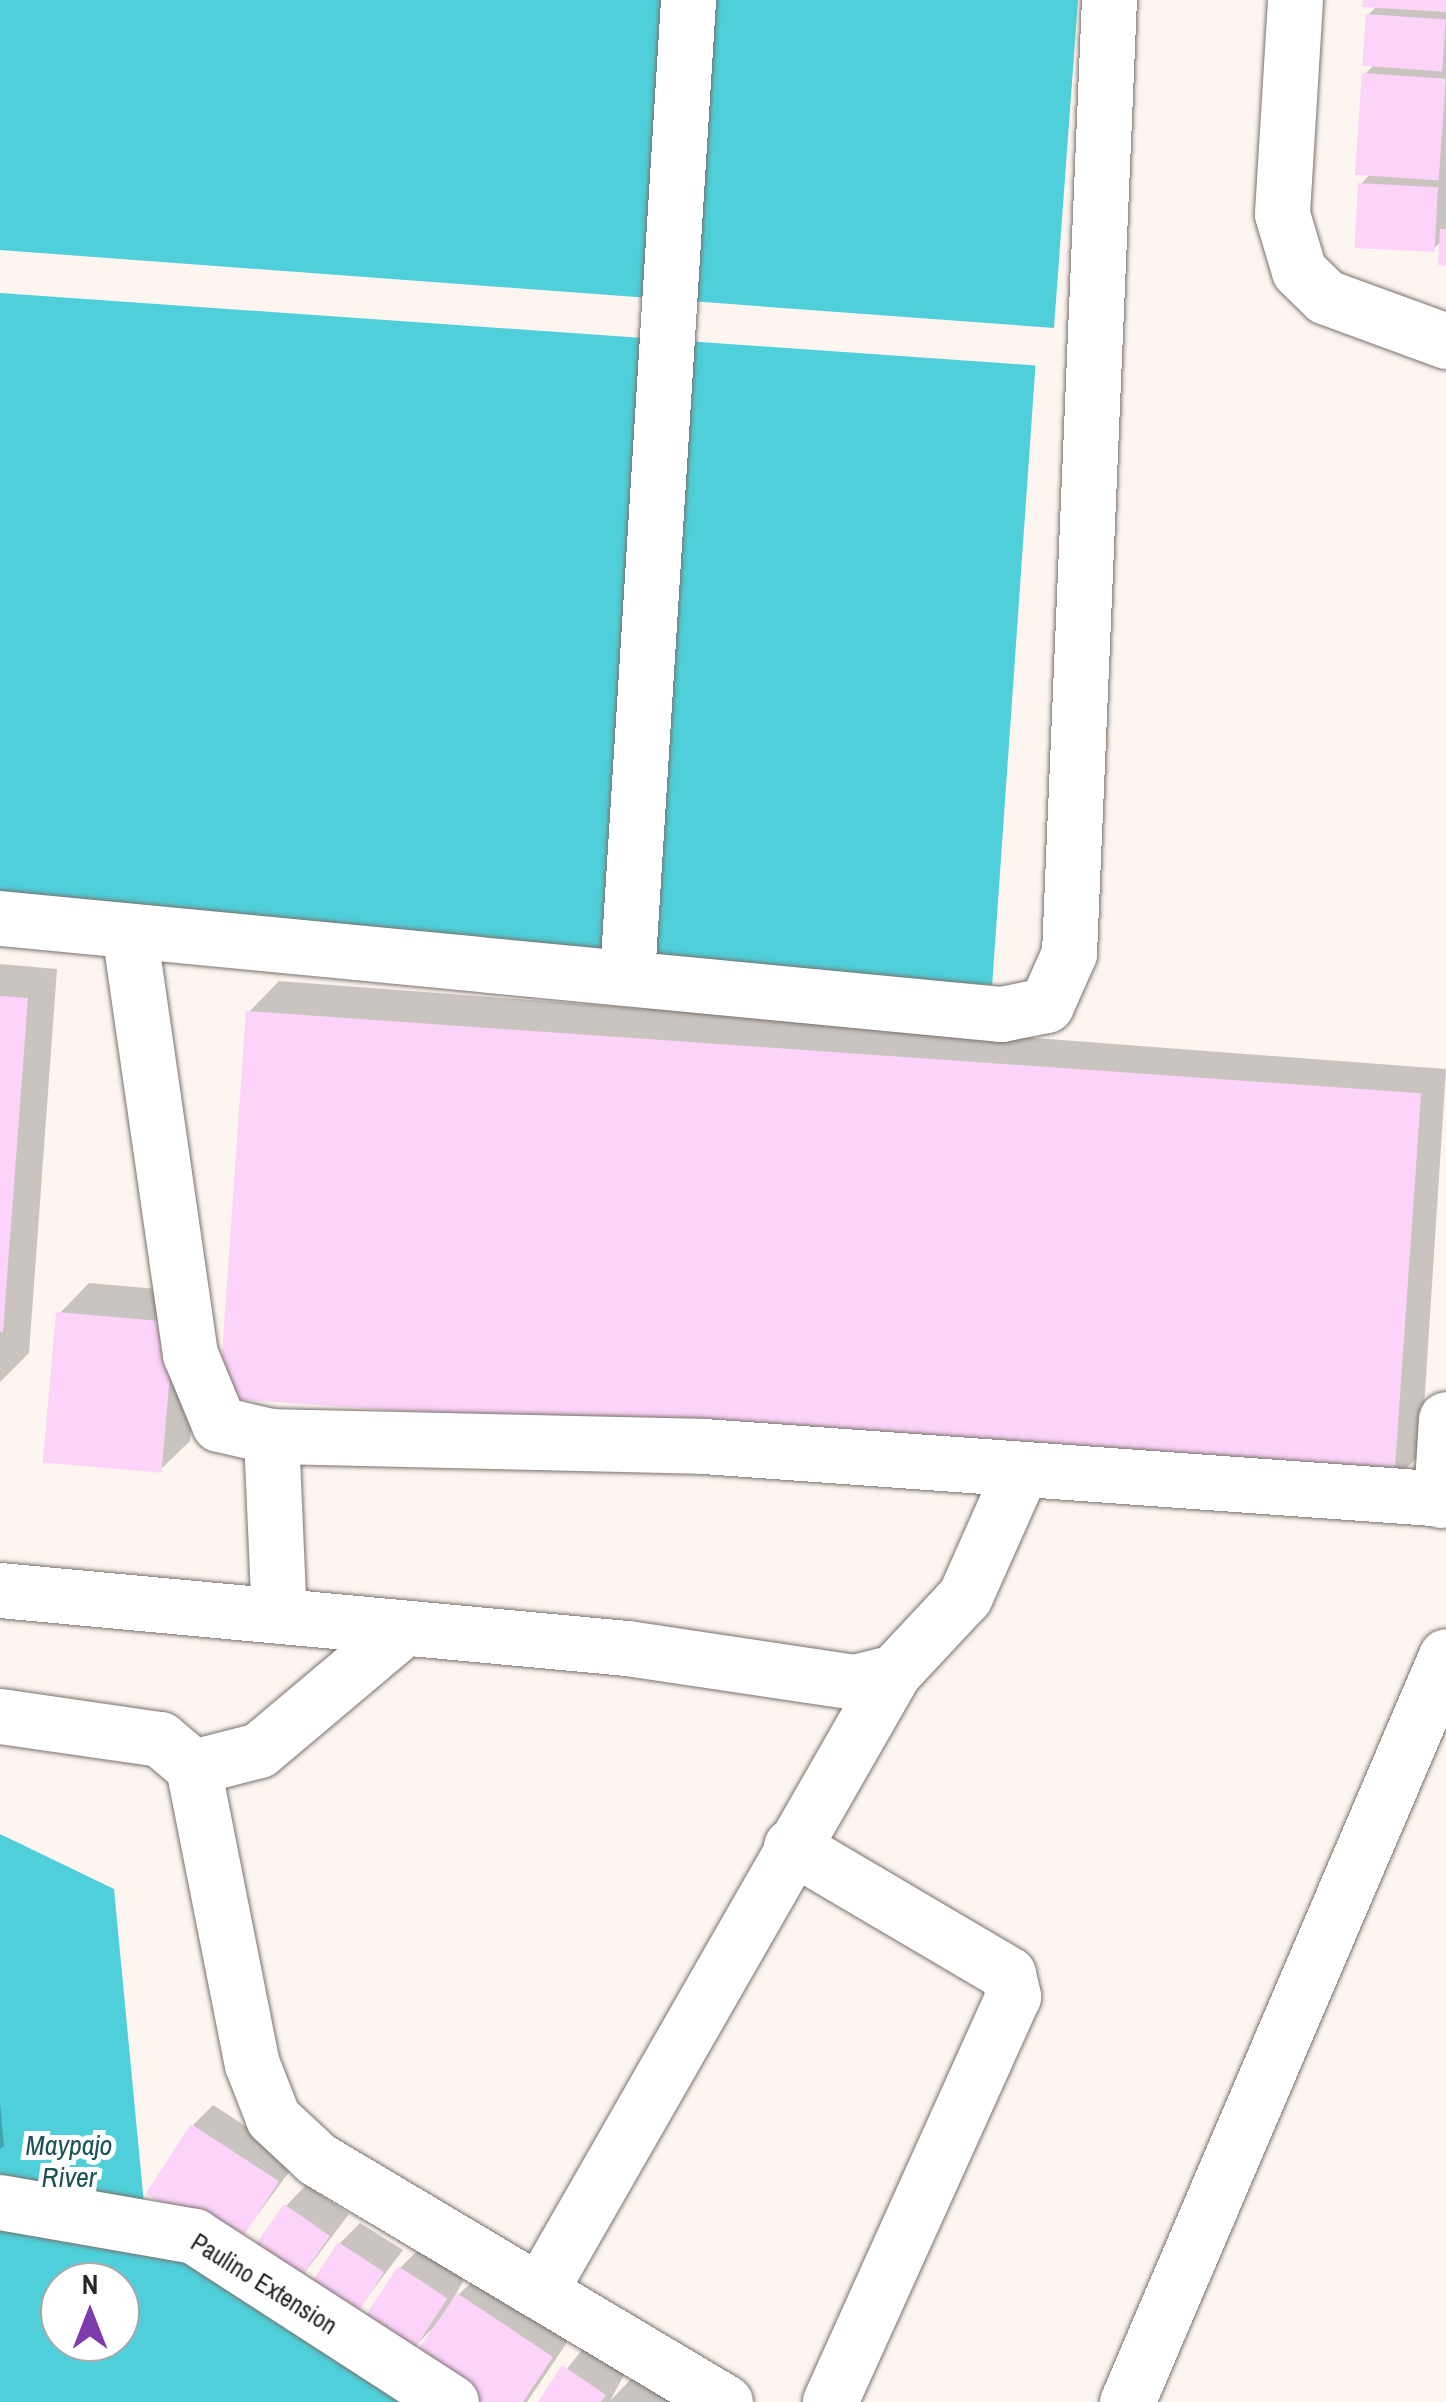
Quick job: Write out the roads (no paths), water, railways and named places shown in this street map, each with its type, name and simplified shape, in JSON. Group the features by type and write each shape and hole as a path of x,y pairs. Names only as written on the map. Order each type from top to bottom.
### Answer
{"street":[{"path":"628,976 688,0"},
{"path":"0,918 1001,1014 1046,1005 1069,953 1109,0"},
{"path":"1295,0 1282,214 1299,271 1326,297 1446,342"},
{"path":"129,931 190,1354 219,1424 271,1436 704,1446 1444,1500 1446,1419"},
{"path":"271,1436 279,1616"},
{"path":"540,2290 894,1672 965,1596 1021,1470"},
{"path":"0,1590 279,1616 398,1633 628,1648 790,1679 855,1682 894,1672"},
{"path":"193,1767 259,1750 398,1633"},
{"path":"1127,2402 1446,1656"},
{"path":"0,1716 160,1738 193,1767 252,2064 272,2118 316,2158 725,2402"},
{"path":"791,1846 1008,1974 1013,1996 830,2402"},
{"name":"Paulino Extension","path":"0,2202 194,2236 452,2402"}],"water":[{"path":"0,0 1078,0 1054,328 0,250"},
{"path":"0,293 1035,365 992,985 0,916"},
{"name":"Maypajo River","path":"0,1834 114,1889 148,2246 194,2245 430,2402 0,2402"}]}
